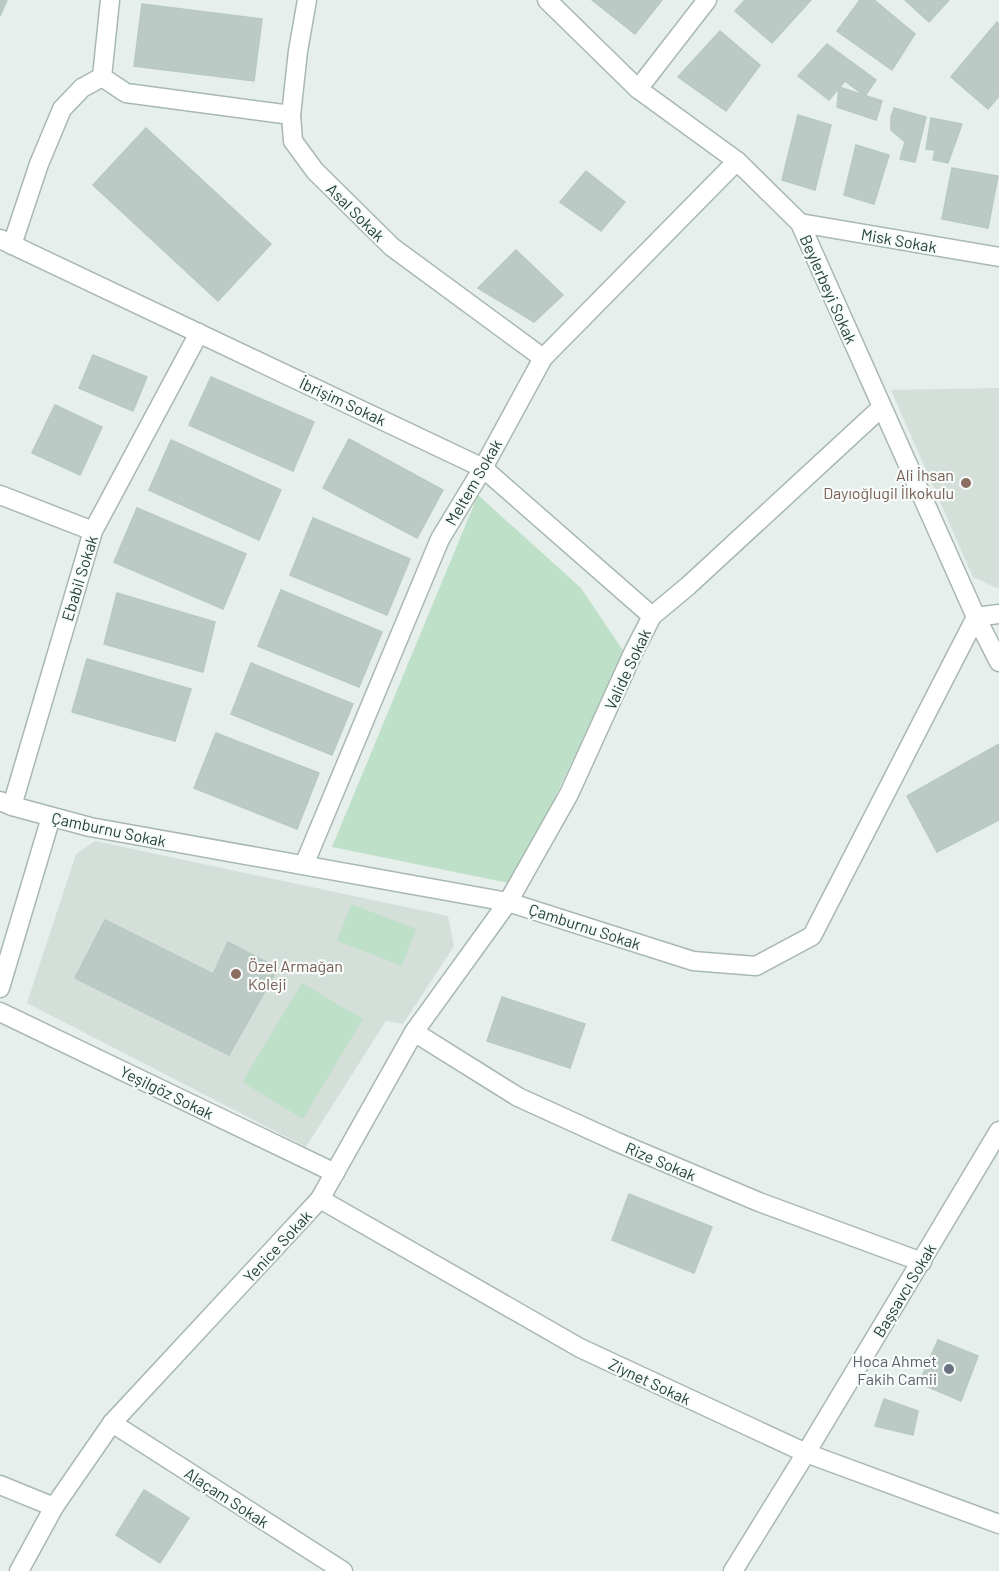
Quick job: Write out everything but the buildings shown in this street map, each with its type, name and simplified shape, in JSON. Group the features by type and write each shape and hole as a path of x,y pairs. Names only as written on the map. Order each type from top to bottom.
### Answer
{"street":[{"path":"102,77 110,0"},
{"name":"Asal Sokak","path":"307,0 298,51 291,115 293,141 315,171 392,247 543,358"},
{"name":"Beylerbeyi Sokak","path":"548,0 638,89 737,161 800,223 976,617 999,662"},
{"path":"638,89 707,0"},
{"path":"102,77 126,93 291,115"},
{"path":"6,242 62,109 82,88 102,77"},
{"name":"Meltem Sokak","path":"304,865 440,539 483,468 543,358 737,161"},
{"name":"Misk Sokak","path":"800,223 999,257"},
{"name":"İbrişim Sokak","path":"6,242 483,468 652,616"},
{"name":"Ebabil Sokak","path":"6,804 93,531 199,333"},
{"name":"Valide Sokak","path":"508,902 569,794 652,616 688,586 882,407"},
{"path":"0,495 93,531"},
{"path":"976,617 999,614"},
{"name":"Çamburnu Sokak","path":"6,804 90,827 508,902 693,961 756,966 812,936 976,617"},
{"path":"0,988 51,817"},
{"name":"Yenice Sokak","path":"20,1571 54,1507 112,1423 320,1200 414,1032 508,902"},
{"name":"Yeşilgöz Sokak","path":"0,1012 335,1173"},
{"name":"Rize Sokak","path":"414,1032 518,1097 617,1142 759,1202 922,1262"},
{"name":"Başsavcı Sokak","path":"733,1571 922,1262 999,1131"},
{"name":"Ziynet Sokak","path":"320,1200 580,1348 806,1453 999,1524"},
{"name":"Alaçam Sokak","path":"112,1423 343,1571"},
{"path":"0,1485 54,1507"}],"shaded area":[{"name":"Ali İhsan Dayıoğlugil İlkokulu","path":"999,388 999,589 973,577 891,390"},
{"name":"Özel Armağan Koleji","path":"95,841 448,916 454,946 403,1024 386,1021 306,1147 27,1003 76,854"}],"green space":[{"path":"478,495 581,588 624,652 514,884 332,847"},
{"path":"351,904 416,929 402,966 337,941"},
{"path":"302,983 363,1019 303,1119 242,1082"}],"place":[{"name":"Ali İhsan Dayıoğlugil İlkokulu","path":"966,483"},
{"name":"Özel Armağan Koleji","path":"236,974"},
{"name":"Hoca Ahmet Fakih Camii","path":"949,1369"}]}
